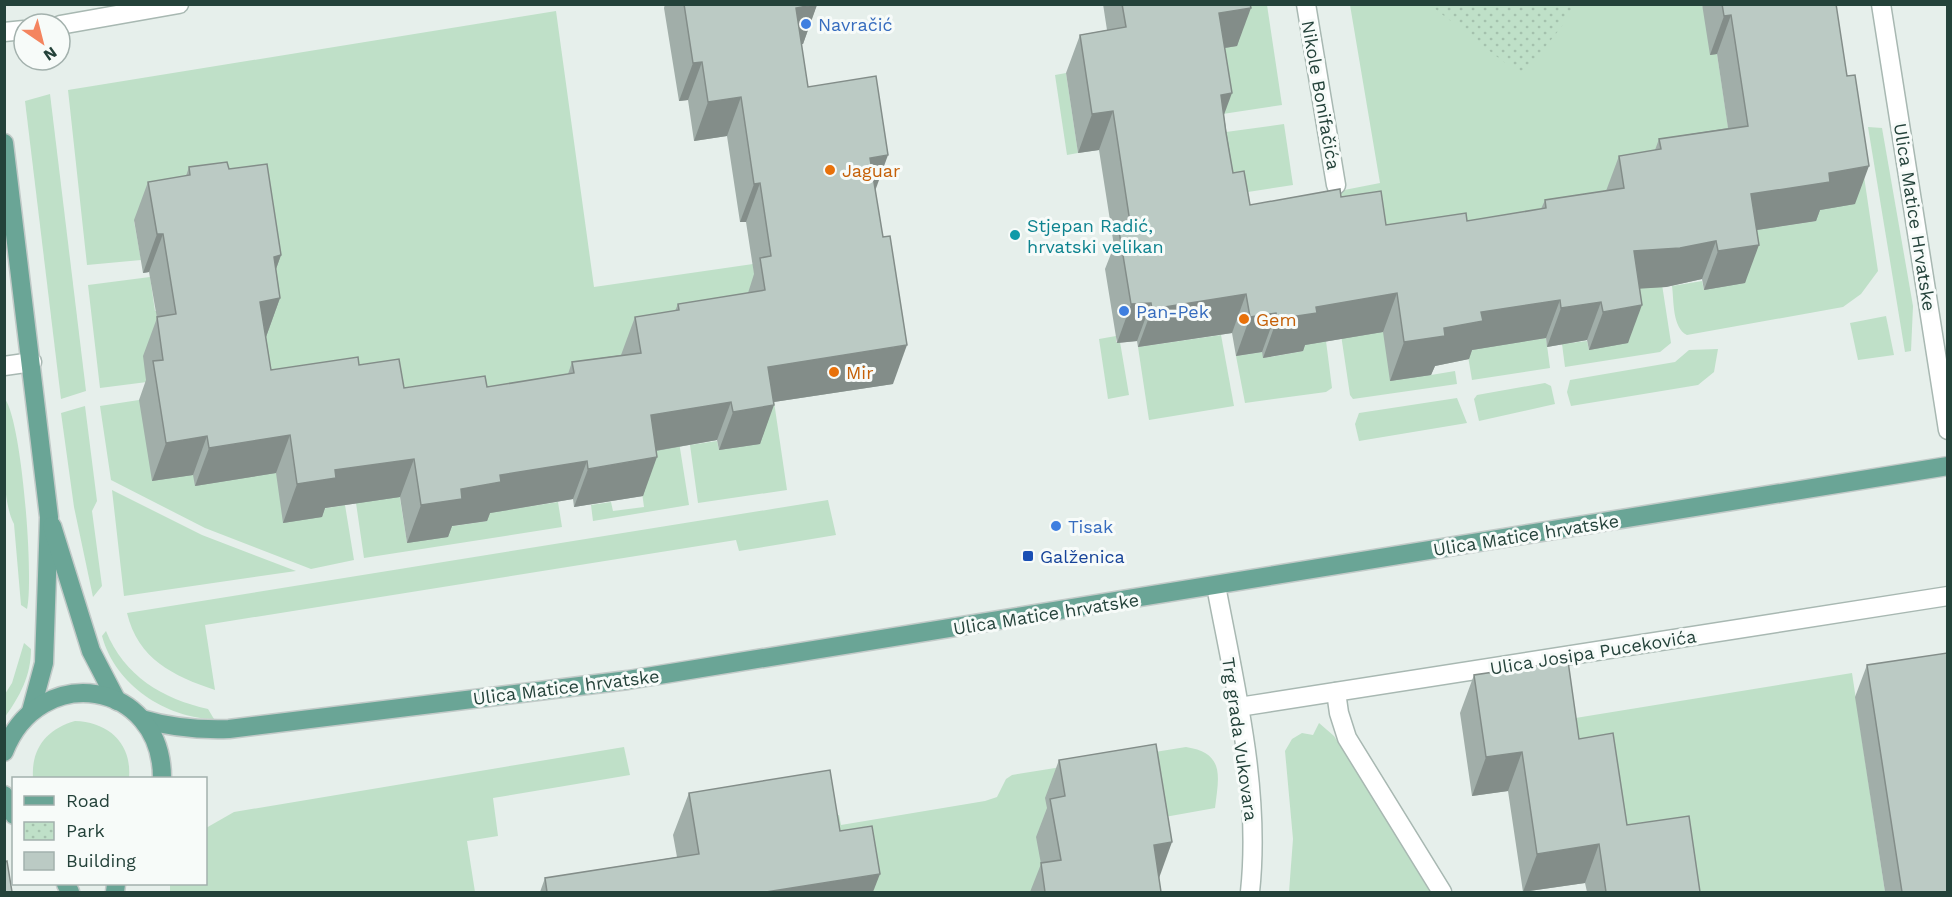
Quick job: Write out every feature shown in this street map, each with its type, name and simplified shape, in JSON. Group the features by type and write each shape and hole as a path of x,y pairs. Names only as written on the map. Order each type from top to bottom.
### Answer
{"main road":[{"path":"4,143 49,517 44,663 31,711"},
{"name":"Ulica Matice hrvatske","path":"142,719 169,727 194,730 229,729 616,682 1947,466"},
{"path":"49,517 91,651 117,700"},
{"path":"4,752 8,736 31,711 60,696 80,693 99,694 117,700 142,719 155,738 162,761 162,777"},
{"path":"4,795 12,811"}],"street":[{"path":"72,23 178,4"},
{"name":"Nikole Bonifačića","path":"1306,4 1336,185"},
{"name":"Ulica Matice Hrvatske","path":"1881,4 1947,430"},
{"path":"4,366 32,362"},
{"name":"Trg grada Vukovara","path":"1216,586 1239,707 1252,804 1250,892"},
{"name":"Ulica Josipa Pucekovića","path":"1239,707 1947,596"},
{"path":"1336,692 1338,713 1347,738 1442,892"}],"green space":[{"path":"1231,5 1267,5 1282,105 1216,115 1194,53"},
{"path":"1350,5 1702,5 1717,54 1735,173 1414,257 1334,192 1380,183"},
{"path":"1430,5 1579,5 1522,76"},
{"path":"556,11 594,287 753,264 757,295 629,401 305,410 134,221 141,260 87,265 68,90"},
{"path":"1066,73 1078,153 1067,155 1055,75"},
{"path":"50,94 86,391 61,399 25,101"},
{"path":"1284,124 1293,185 1235,194 1226,132"},
{"path":"1868,127 1882,128 1913,306 1911,351 1905,352"},
{"path":"1857,129 1878,271 1861,294 1843,307 1687,335 1682,331 1676,320 1672,286 1702,281 1704,290 1736,223 1776,227 1816,221 1815,211"},
{"path":"150,277 155,311 168,309 147,382 100,388 88,285"},
{"path":"1661,278 1671,343 1660,352 1565,367 1562,344 1587,341 1589,350 1619,285"},
{"path":"1886,316 1894,355 1858,360 1850,323"},
{"path":"1381,323 1431,375 1455,371 1457,384 1353,399 1350,395 1340,328"},
{"path":"1221,335 1234,406 1149,420 1138,347"},
{"path":"1116,336 1116,342 1120,342 1129,395 1108,399 1099,339"},
{"path":"1546,338 1550,368 1472,380 1467,350"},
{"path":"1326,341 1332,388 1326,392 1245,403 1236,356 1262,352 1264,358 1303,351 1302,345"},
{"path":"1718,349 1714,372 1698,385 1571,406 1567,392 1570,380 1675,362 1689,350"},
{"path":"1545,383 1551,386 1555,404 1479,421 1474,399 1477,395"},
{"path":"772,388 787,490 698,503 690,445 717,441 719,450"},
{"path":"1457,398 1467,423 1359,441 1355,424 1359,413"},
{"path":"5,399 17,437 25,501 29,566 27,609 21,605 14,524 5,482"},
{"path":"139,400 274,462 321,509 345,505 354,560 311,569 205,528 111,480 100,406"},
{"path":"85,406 97,501 92,511 102,586 93,597 74,507 61,413"},
{"path":"679,442 689,505 593,521 591,505 611,502 613,511 644,507 636,448"},
{"path":"398,486 407,543 447,527 487,521 486,513 558,502 562,527 364,558 356,503"},
{"path":"112,490 202,535 296,571 124,596"},
{"path":"828,500 836,535 739,551 736,540 205,625 215,690 185,679 159,664 139,642 127,613"},
{"path":"106,631 123,661 134,673 161,692 191,705 208,709 214,719 196,717 161,705 130,684 118,670 109,654 102,636"},
{"path":"24,643 31,649 27,677 5,717 5,694 12,683"},
{"path":"1852,673 1885,892 1681,892 1613,863 1557,721"},
{"path":"75,721 87,722 116,737 127,755 129,777 33,777 38,749 49,735"},
{"path":"1319,723 1334,736 1348,757 1430,892 1289,892 1293,839 1285,751 1292,739 1302,733 1313,735"},
{"path":"624,747 630,775 493,798 498,836 467,841 475,892 170,892 170,885 207,885 207,827 234,812"},
{"path":"1186,747 1208,755 1217,768 1218,786 1215,808 1148,820 1060,892 860,892 816,820 839,815 841,825 985,801 997,797 1006,779 1012,775"}],"building":[{"path":"684,4 817,4 796,8 808,87 876,76 888,155 870,158 883,237 890,236 907,345 768,367 774,405 733,412 731,402 651,415 657,457 588,469 587,461 500,475 501,482 461,489 462,499 421,505 414,459 335,470 336,478 297,484 290,435 209,448 207,436 166,443 153,361 163,360 157,317 176,314 163,234 157,234 148,182 190,175 189,167 227,162 229,169 267,164 281,255 274,257 280,298 260,302 271,370 358,357 359,365 399,359 404,388 485,376 487,387 574,373 572,362 641,353 635,317 679,310 678,304 765,290 760,258 771,256 760,183 754,184 741,97 708,102 702,62 693,63"},
{"path":"1122,4 1250,4 1251,8 1219,13 1232,93 1221,95 1226,133 1233,173 1244,171 1250,205 1340,189 1341,197 1381,191 1386,225 1466,213 1467,221 1546,208 1545,200 1624,188 1619,156 1661,149 1659,139 1748,126 1731,15 1724,16 1722,4 1836,4 1847,76 1855,75 1869,166 1829,173 1830,182 1751,194 1759,245 1718,251 1716,241 1680,248 1634,251 1642,305 1603,312 1601,302 1561,308 1560,300 1481,312 1483,321 1444,328 1445,336 1404,342 1397,293 1316,307 1317,313 1277,319 1276,313 1250,317 1246,294 1152,309 1151,303 1131,304 1119,231 1131,229 1113,111 1092,114 1080,35 1126,27"},
{"path":"1947,653 1947,892 1902,892 1867,665"},
{"path":"1568,661 1579,739 1613,733 1627,825 1689,816 1700,892 1606,892 1599,844 1537,854 1522,752 1486,757 1474,675"},
{"path":"1156,744 1172,842 1154,845 1161,892 1045,892 1041,863 1061,860 1050,799 1065,796 1059,760"},
{"path":"830,770 840,831 872,826 880,874 766,892 547,892 545,878 699,854 689,793"},
{"path":"7,861 12,892 4,892 4,862"}],"place":[{"name":"Navračić","path":"806,24"},
{"name":"Jaguar","path":"830,170"},
{"name":"Stjepan Radić, hrvatski velikan","path":"1015,235"},
{"name":"Pan-Pek","path":"1124,311"},
{"name":"Gem","path":"1244,319"},
{"name":"Mir","path":"834,372"},
{"name":"Tisak","path":"1056,526"},
{"name":"Galženica","path":"1028,556"}]}
